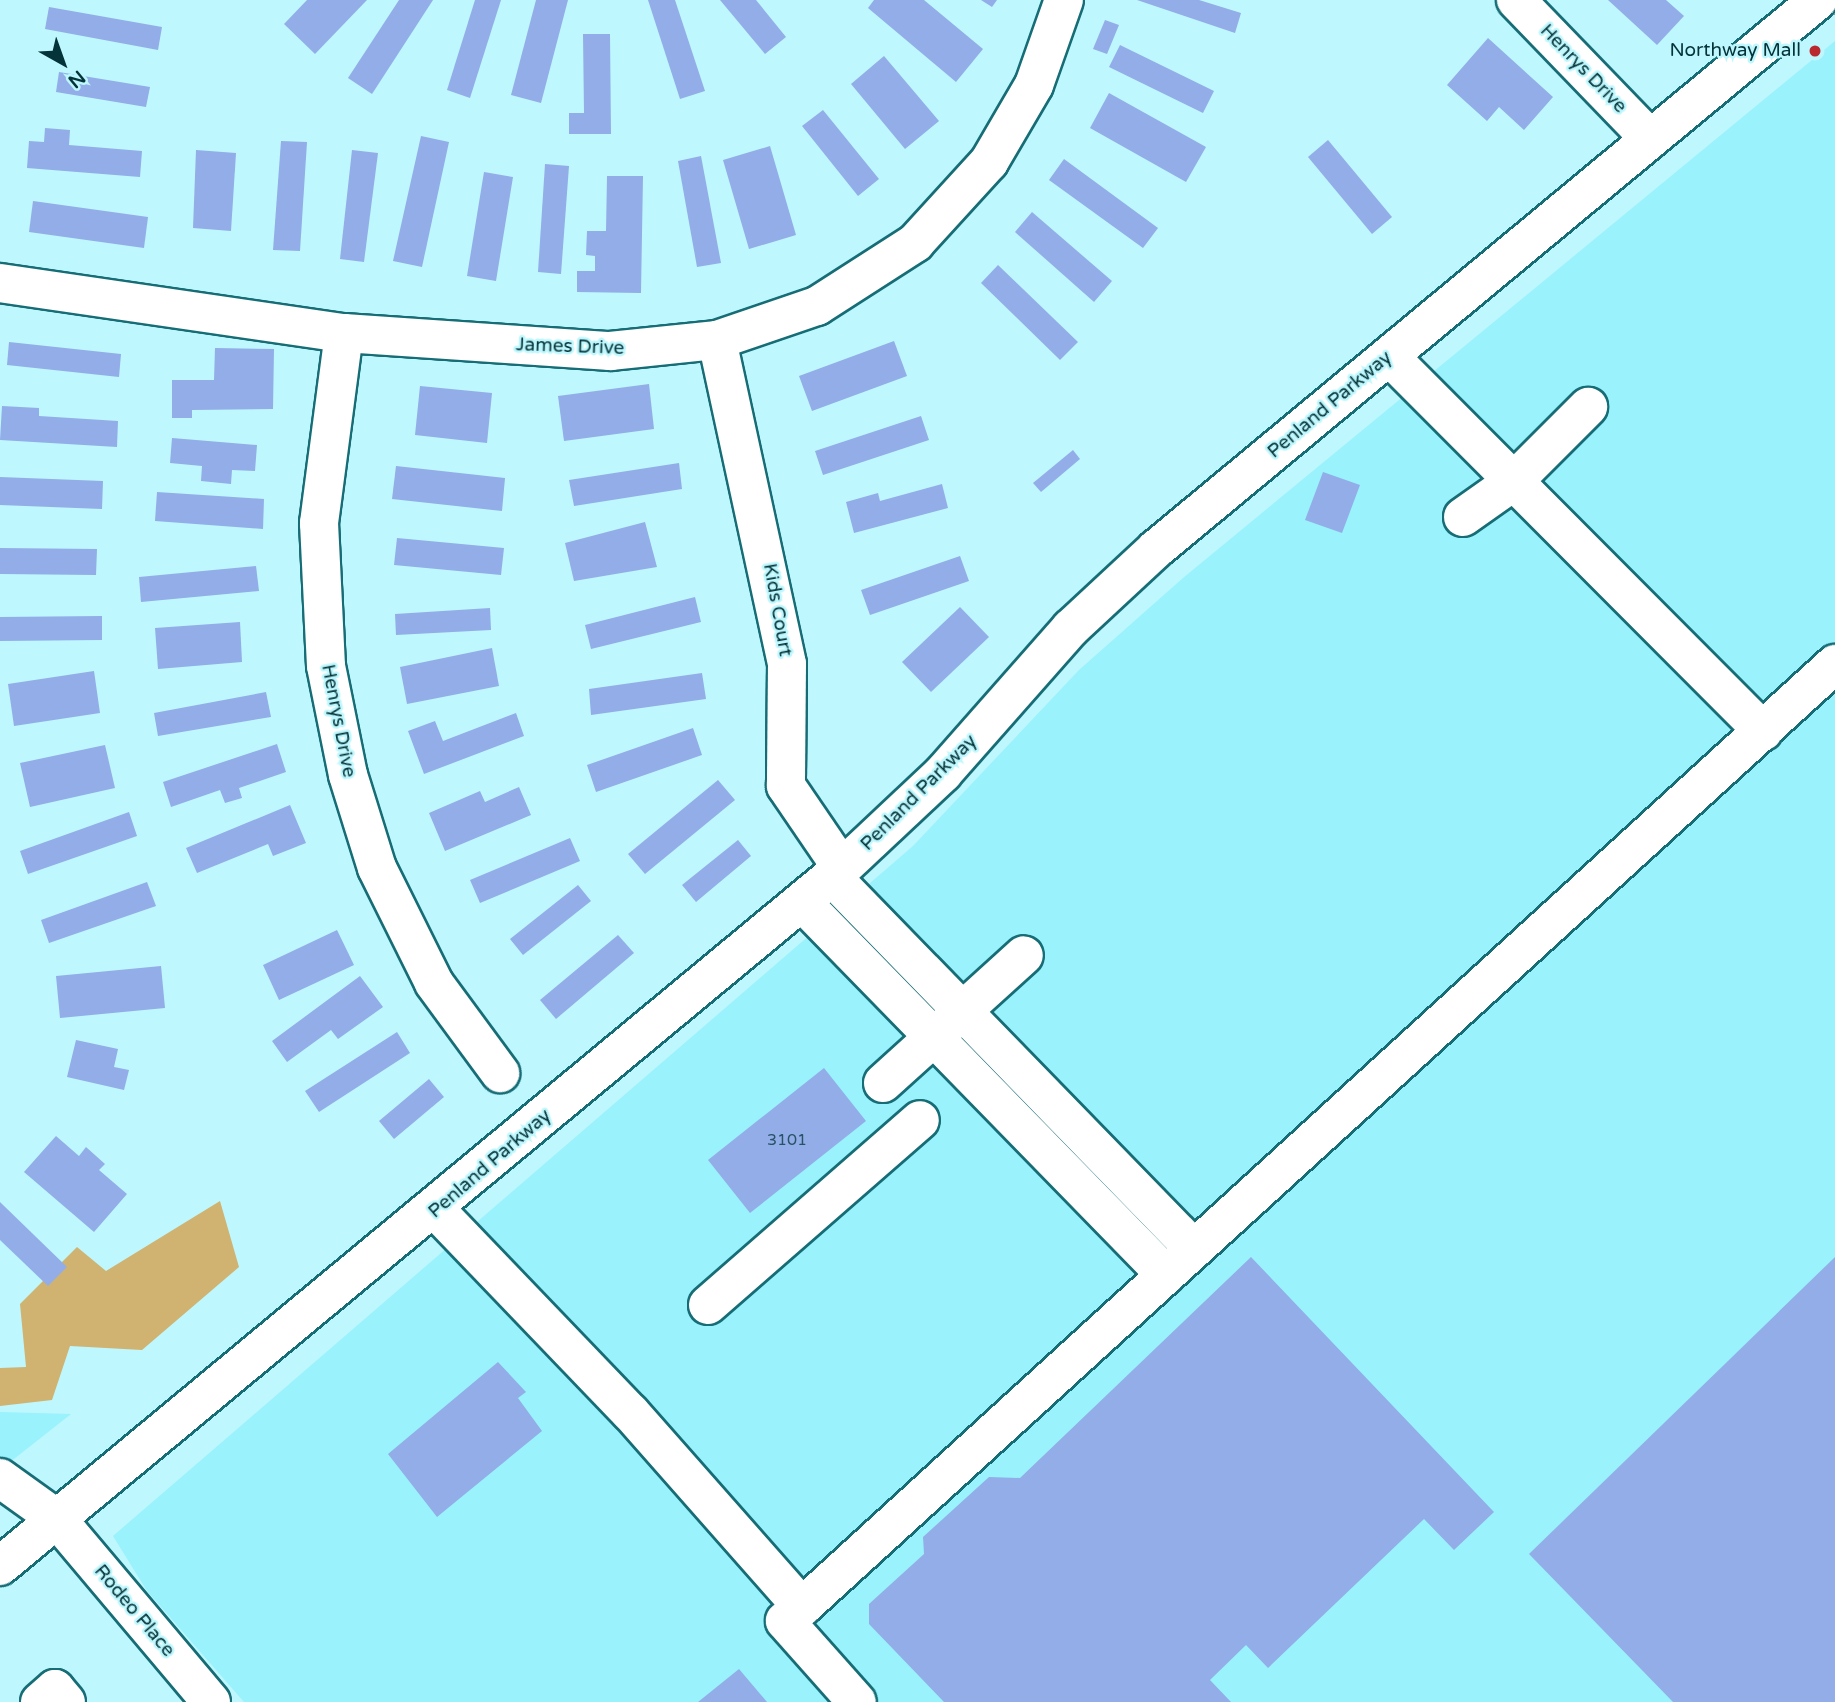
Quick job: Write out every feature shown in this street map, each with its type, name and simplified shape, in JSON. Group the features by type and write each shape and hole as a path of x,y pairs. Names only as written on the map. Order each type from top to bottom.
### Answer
{"street":[{"name":"James Drive","path":"0,283 344,333 610,352 717,340 817,306 915,243 989,162 1034,85 1064,0"},
{"name":"Henrys Drive","path":"1516,0 1650,139"},
{"name":"Penland Parkway","path":"0,1566 436,1210 837,872 943,773 1071,628 1389,356 1818,0"},
{"name":"Henrys Drive","path":"344,333 319,523 326,666 348,775 377,868 433,983 500,1073"},
{"name":"Kids Court","path":"717,340 787,664 786,786 837,872 961,1010 1194,1249"},
{"path":"1389,356 1763,731"},
{"path":"1463,517 1514,481 1588,407"},
{"path":"857,1702 785,1621 1835,664"},
{"path":"802,902 1166,1275"},
{"path":"883,1083 1024,955"},
{"path":"708,1305 920,1120"},
{"path":"436,1210 630,1412 802,1607"},
{"name":"Rodeo Place","path":"0,1478 57,1519 211,1702"},
{"path":"40,1702 55,1689 66,1702"}],"shaded area":[{"name":"Northway Mall","path":"1835,41 1835,1702 244,1702 147,1591 113,1536 913,846 1079,670 1183,578"},
{"path":"220,1201 239,1267 142,1350 70,1346 52,1400 0,1406 0,1368 26,1367 20,1304 77,1247 106,1271"},
{"path":"0,1412 71,1414 0,1470"}],"building":[{"path":"307,0 367,0 315,54 284,24"},
{"path":"399,0 433,0 372,94 348,78"},
{"path":"475,0 501,0 470,98 447,90"},
{"path":"536,0 568,0 541,103 511,95"},
{"path":"648,0 675,0 705,91 680,99"},
{"path":"720,0 756,0 786,37 765,54"},
{"path":"874,0 924,0 983,49 956,82 868,8"},
{"path":"981,0 997,0 992,7"},
{"path":"1137,0 1199,0 1241,13 1235,33"},
{"path":"1608,0 1666,0 1684,16 1657,45"},
{"path":"49,7 162,27 158,50 45,29"},
{"path":"1105,20 1119,25 1107,54 1093,49"},
{"path":"583,34 610,34 611,134 569,134 569,113 584,113"},
{"path":"1488,38 1553,97 1524,130 1499,107 1487,121 1447,85"},
{"path":"1120,45 1214,91 1203,113 1109,67"},
{"path":"884,56 939,121 905,149 851,84"},
{"path":"59,72 150,87 146,107 56,92"},
{"path":"1109,93 1206,147 1186,182 1090,128"},
{"path":"823,110 879,179 858,196 802,126"},
{"path":"45,128 70,130 69,145 142,151 140,177 27,168 29,141 44,142"},
{"path":"421,136 449,142 422,267 393,261"},
{"path":"1328,140 1392,217 1372,234 1308,157"},
{"path":"281,141 307,142 300,251 273,250"},
{"path":"770,146 796,235 749,249 723,160"},
{"path":"196,150 236,153 231,231 193,228"},
{"path":"352,150 378,153 364,262 340,259"},
{"path":"701,156 721,263 697,267 678,161"},
{"path":"1064,159 1158,228 1143,248 1049,180"},
{"path":"545,164 569,166 561,274 538,272"},
{"path":"484,172 513,177 496,281 467,276"},
{"path":"607,176 643,176 641,293 577,292 577,271 595,271 595,256 586,255 587,231 606,231"},
{"path":"33,201 148,217 144,248 29,232"},
{"path":"1032,212 1112,281 1094,302 1015,232"},
{"path":"998,265 1078,342 1060,360 981,283"},
{"path":"894,341 907,376 812,411 799,376"},
{"path":"9,342 121,354 119,377 7,365"},
{"path":"215,348 274,349 273,409 192,410 192,418 172,418 172,380 214,380"},
{"path":"649,384 654,429 564,441 558,396"},
{"path":"420,386 492,393 487,443 415,435"},
{"path":"2,406 39,408 39,416 118,421 117,447 0,440"},
{"path":"921,416 929,440 823,475 815,451"},
{"path":"172,438 257,445 255,471 232,470 231,484 201,481 202,466 170,463"},
{"path":"1073,450 1080,459 1041,492 1033,483"},
{"path":"679,463 682,489 574,506 569,480"},
{"path":"396,466 505,478 502,511 392,499"},
{"path":"1323,472 1360,485 1342,533 1305,520"},
{"path":"0,477 103,481 102,509 0,505"},
{"path":"942,484 948,508 854,533 846,502 878,493 880,501"},
{"path":"157,492 264,499 263,529 155,521"},
{"path":"645,522 657,567 574,581 565,543"},
{"path":"397,538 504,548 501,575 394,565"},
{"path":"0,548 97,549 96,575 0,574"},
{"path":"960,556 969,581 870,615 861,590"},
{"path":"256,566 259,591 141,602 139,577"},
{"path":"695,597 701,622 591,649 585,625"},
{"path":"960,607 989,637 931,692 902,662"},
{"path":"490,608 491,630 396,635 395,614"},
{"path":"102,616 102,640 0,641 0,617"},
{"path":"240,622 242,662 158,669 155,628"},
{"path":"492,648 499,686 407,704 400,667"},
{"path":"94,671 100,713 14,726 8,684"},
{"path":"702,673 706,699 591,715 589,689"},
{"path":"266,692 271,717 158,736 154,713"},
{"path":"516,713 524,736 424,774 408,731 435,721 443,741"},
{"path":"693,728 702,755 596,792 587,765"},
{"path":"277,744 286,772 239,788 242,798 225,803 220,790 171,807 163,782"},
{"path":"105,745 115,788 30,807 20,763"},
{"path":"718,780 735,800 645,874 628,854"},
{"path":"519,787 531,815 445,851 429,813 480,791 485,802"},
{"path":"290,805 306,843 273,856 268,844 197,873 186,848"},
{"path":"129,812 137,836 28,874 20,851"},
{"path":"570,838 580,861 480,903 470,880"},
{"path":"738,840 751,856 696,902 682,885"},
{"path":"147,882 156,906 49,943 41,920"},
{"path":"578,885 591,901 523,955 510,939"},
{"path":"337,930 354,965 279,1000 263,965"},
{"path":"618,935 634,953 556,1019 540,1000"},
{"path":"161,966 165,1008 60,1018 56,976"},
{"path":"360,976 383,1007 338,1039 331,1030 287,1062 272,1041"},
{"path":"397,1032 410,1053 319,1112 305,1091"},
{"path":"76,1040 118,1049 114,1067 129,1070 124,1090 67,1077"},
{"path":"824,1068 866,1121 750,1213 708,1160"},
{"path":"429,1079 444,1097 394,1139 379,1121"},
{"path":"56,1136 79,1156 86,1147 105,1164 99,1170 127,1194 94,1232 24,1172"},
{"path":"0,1202 67,1267 48,1286 0,1240"},
{"path":"1251,1257 1494,1512 1454,1550 1424,1519 1268,1668 1246,1645 1210,1680 1231,1702 944,1702 869,1624 869,1604 924,1554 923,1537 989,1477 1020,1478"},
{"path":"1835,1257 1835,1702 1673,1702 1529,1554"},
{"path":"498,1362 526,1392 518,1398 542,1431 437,1517 388,1454"},
{"path":"739,1669 767,1702 698,1702"}],"place":[{"name":"Northway Mall","path":"1815,51"}]}
